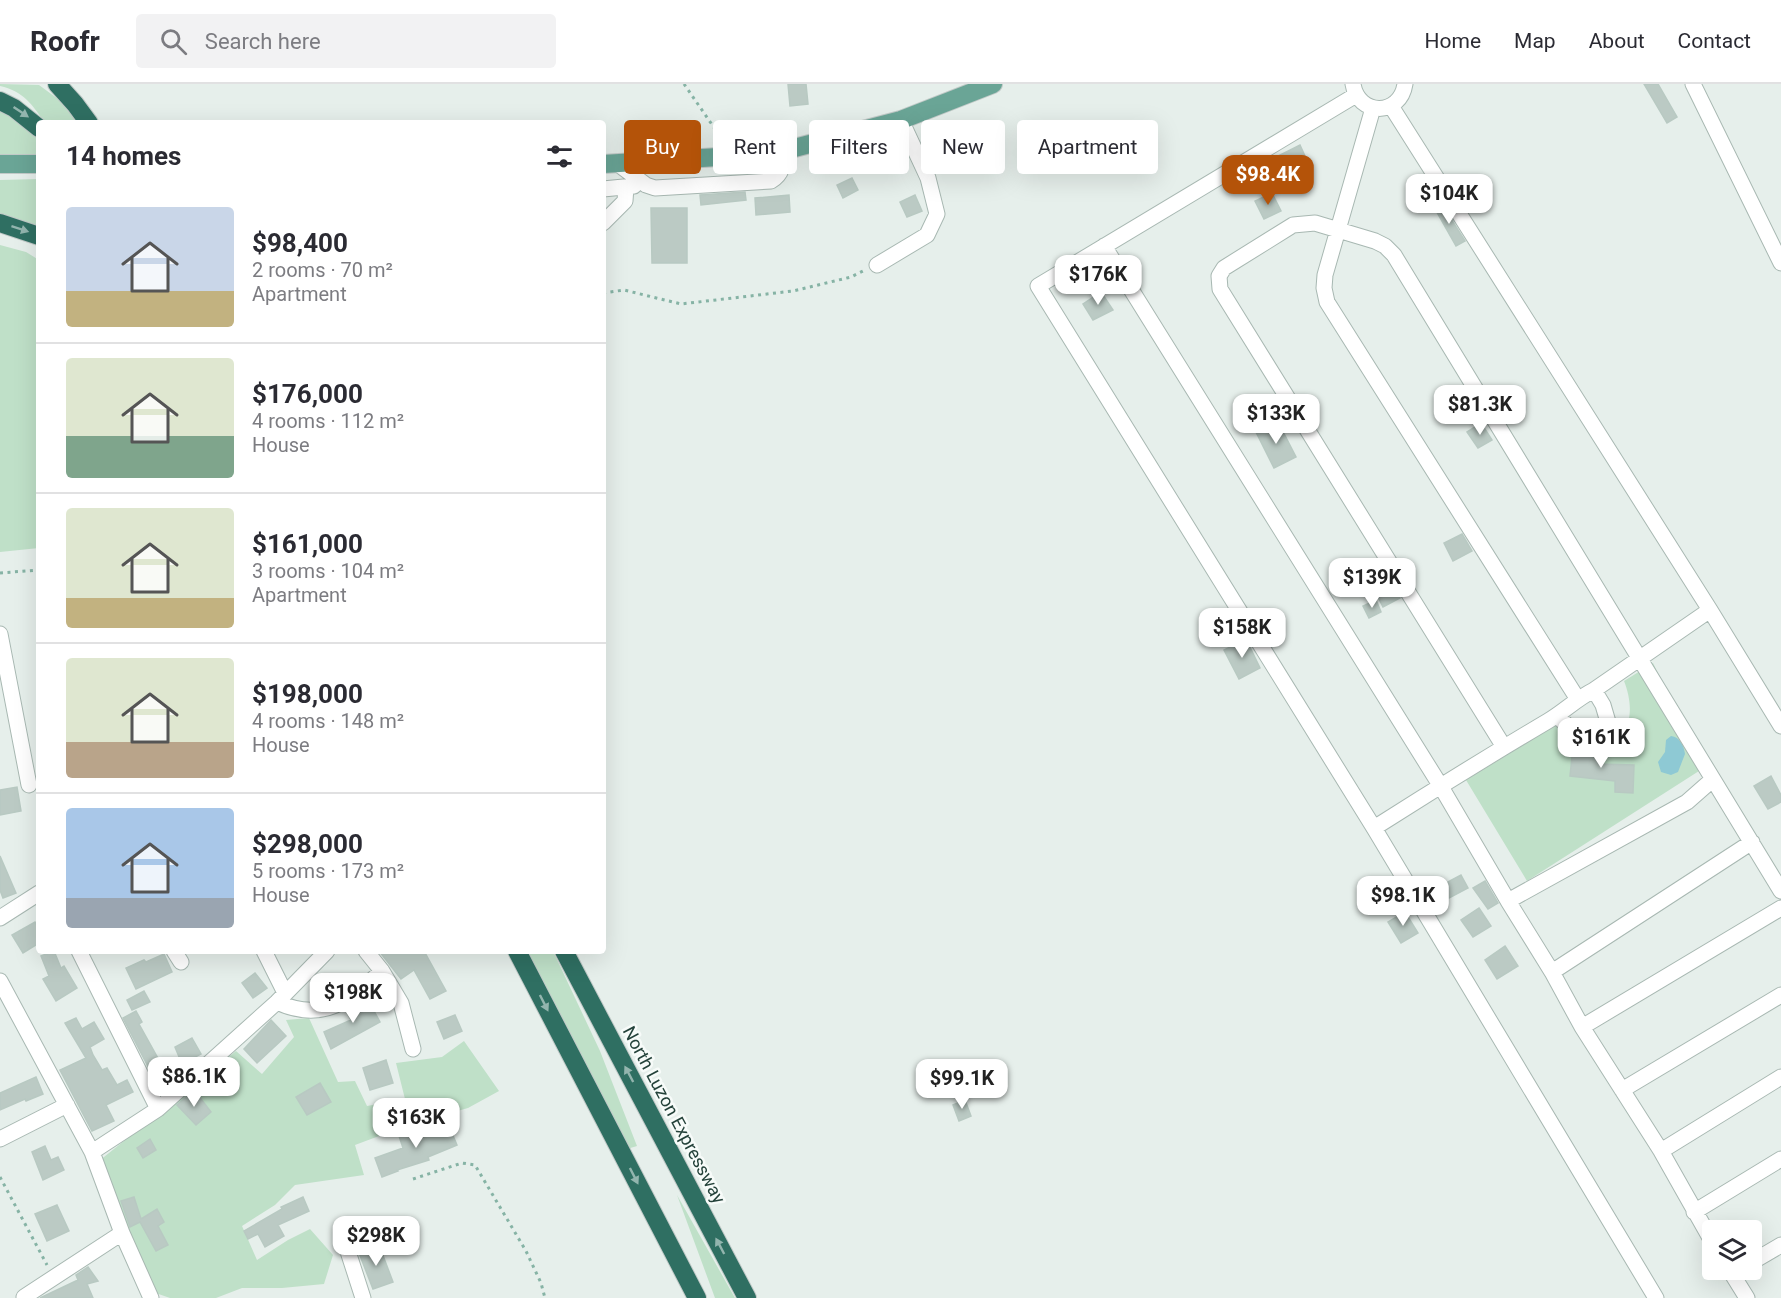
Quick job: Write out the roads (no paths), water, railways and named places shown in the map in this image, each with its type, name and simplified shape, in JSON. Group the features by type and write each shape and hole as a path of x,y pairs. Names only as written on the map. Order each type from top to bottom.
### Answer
{"highway":[{"path":"57,86 87,120"},
{"path":"0,101 14,108 36,126"},
{"path":"0,223 36,235"},
{"path":"519,954 697,1298"},
{"name":"North Luzon Expressway","path":"566,954 747,1298"}],"main road":[{"path":"901,120 993,84"},
{"path":"611,164 713,157"},
{"path":"8,164 36,164"}],"street":[{"path":"1405,84 1403,95 1398,101 1382,109 1366,105 1355,90 1038,286 1374,828 1656,1298"},
{"path":"1693,84 1780,256"},
{"path":"1391,106 1781,726"},
{"path":"1373,108 1325,275 1324,288 1327,302 1577,698"},
{"path":"877,265 927,235 937,214 928,178 909,137"},
{"path":"611,164 646,184 666,189 771,181 780,174"},
{"path":"606,189 646,184"},
{"path":"606,220 625,201 626,187"},
{"path":"1504,747 1220,289 1219,276 1224,268 1293,225 1315,223 1375,241 1385,246 1394,255 1781,891"},
{"path":"1104,246 1440,785 1702,1225"},
{"path":"1374,828 1440,785 1557,715 1577,698 1594,690 1710,610"},
{"path":"0,634 29,785"},
{"path":"1557,715 1581,736 1590,737 1597,734 1608,722 1603,705 1594,690"},
{"path":"1508,901 1687,802 1712,780"},
{"path":"1552,972 1752,842"},
{"path":"0,918 36,895"},
{"path":"1582,1027 1781,908"},
{"path":"80,954 158,1109"},
{"path":"265,954 281,997 301,1010 321,1010 342,1003 382,971"},
{"path":"92,1152 158,1109 281,997 324,954"},
{"path":"368,954 401,1002 413,1049"},
{"path":"0,981 92,1152 122,1233 152,1298"},
{"path":"1622,1090 1781,995"},
{"path":"1660,1151 1781,1077"},
{"path":"1,1138 67,1105"},
{"path":"1694,1212 1781,1159"},
{"path":"23,1298 122,1233"},
{"path":"343,1236 363,1298"},
{"path":"1762,1256 1781,1245"},
{"path":"1738,1280 1747,1298"}],"water":[{"path":"1671,736 1681,742 1685,754 1678,772 1671,775 1661,772 1658,762 1665,752 1666,740"}]}
